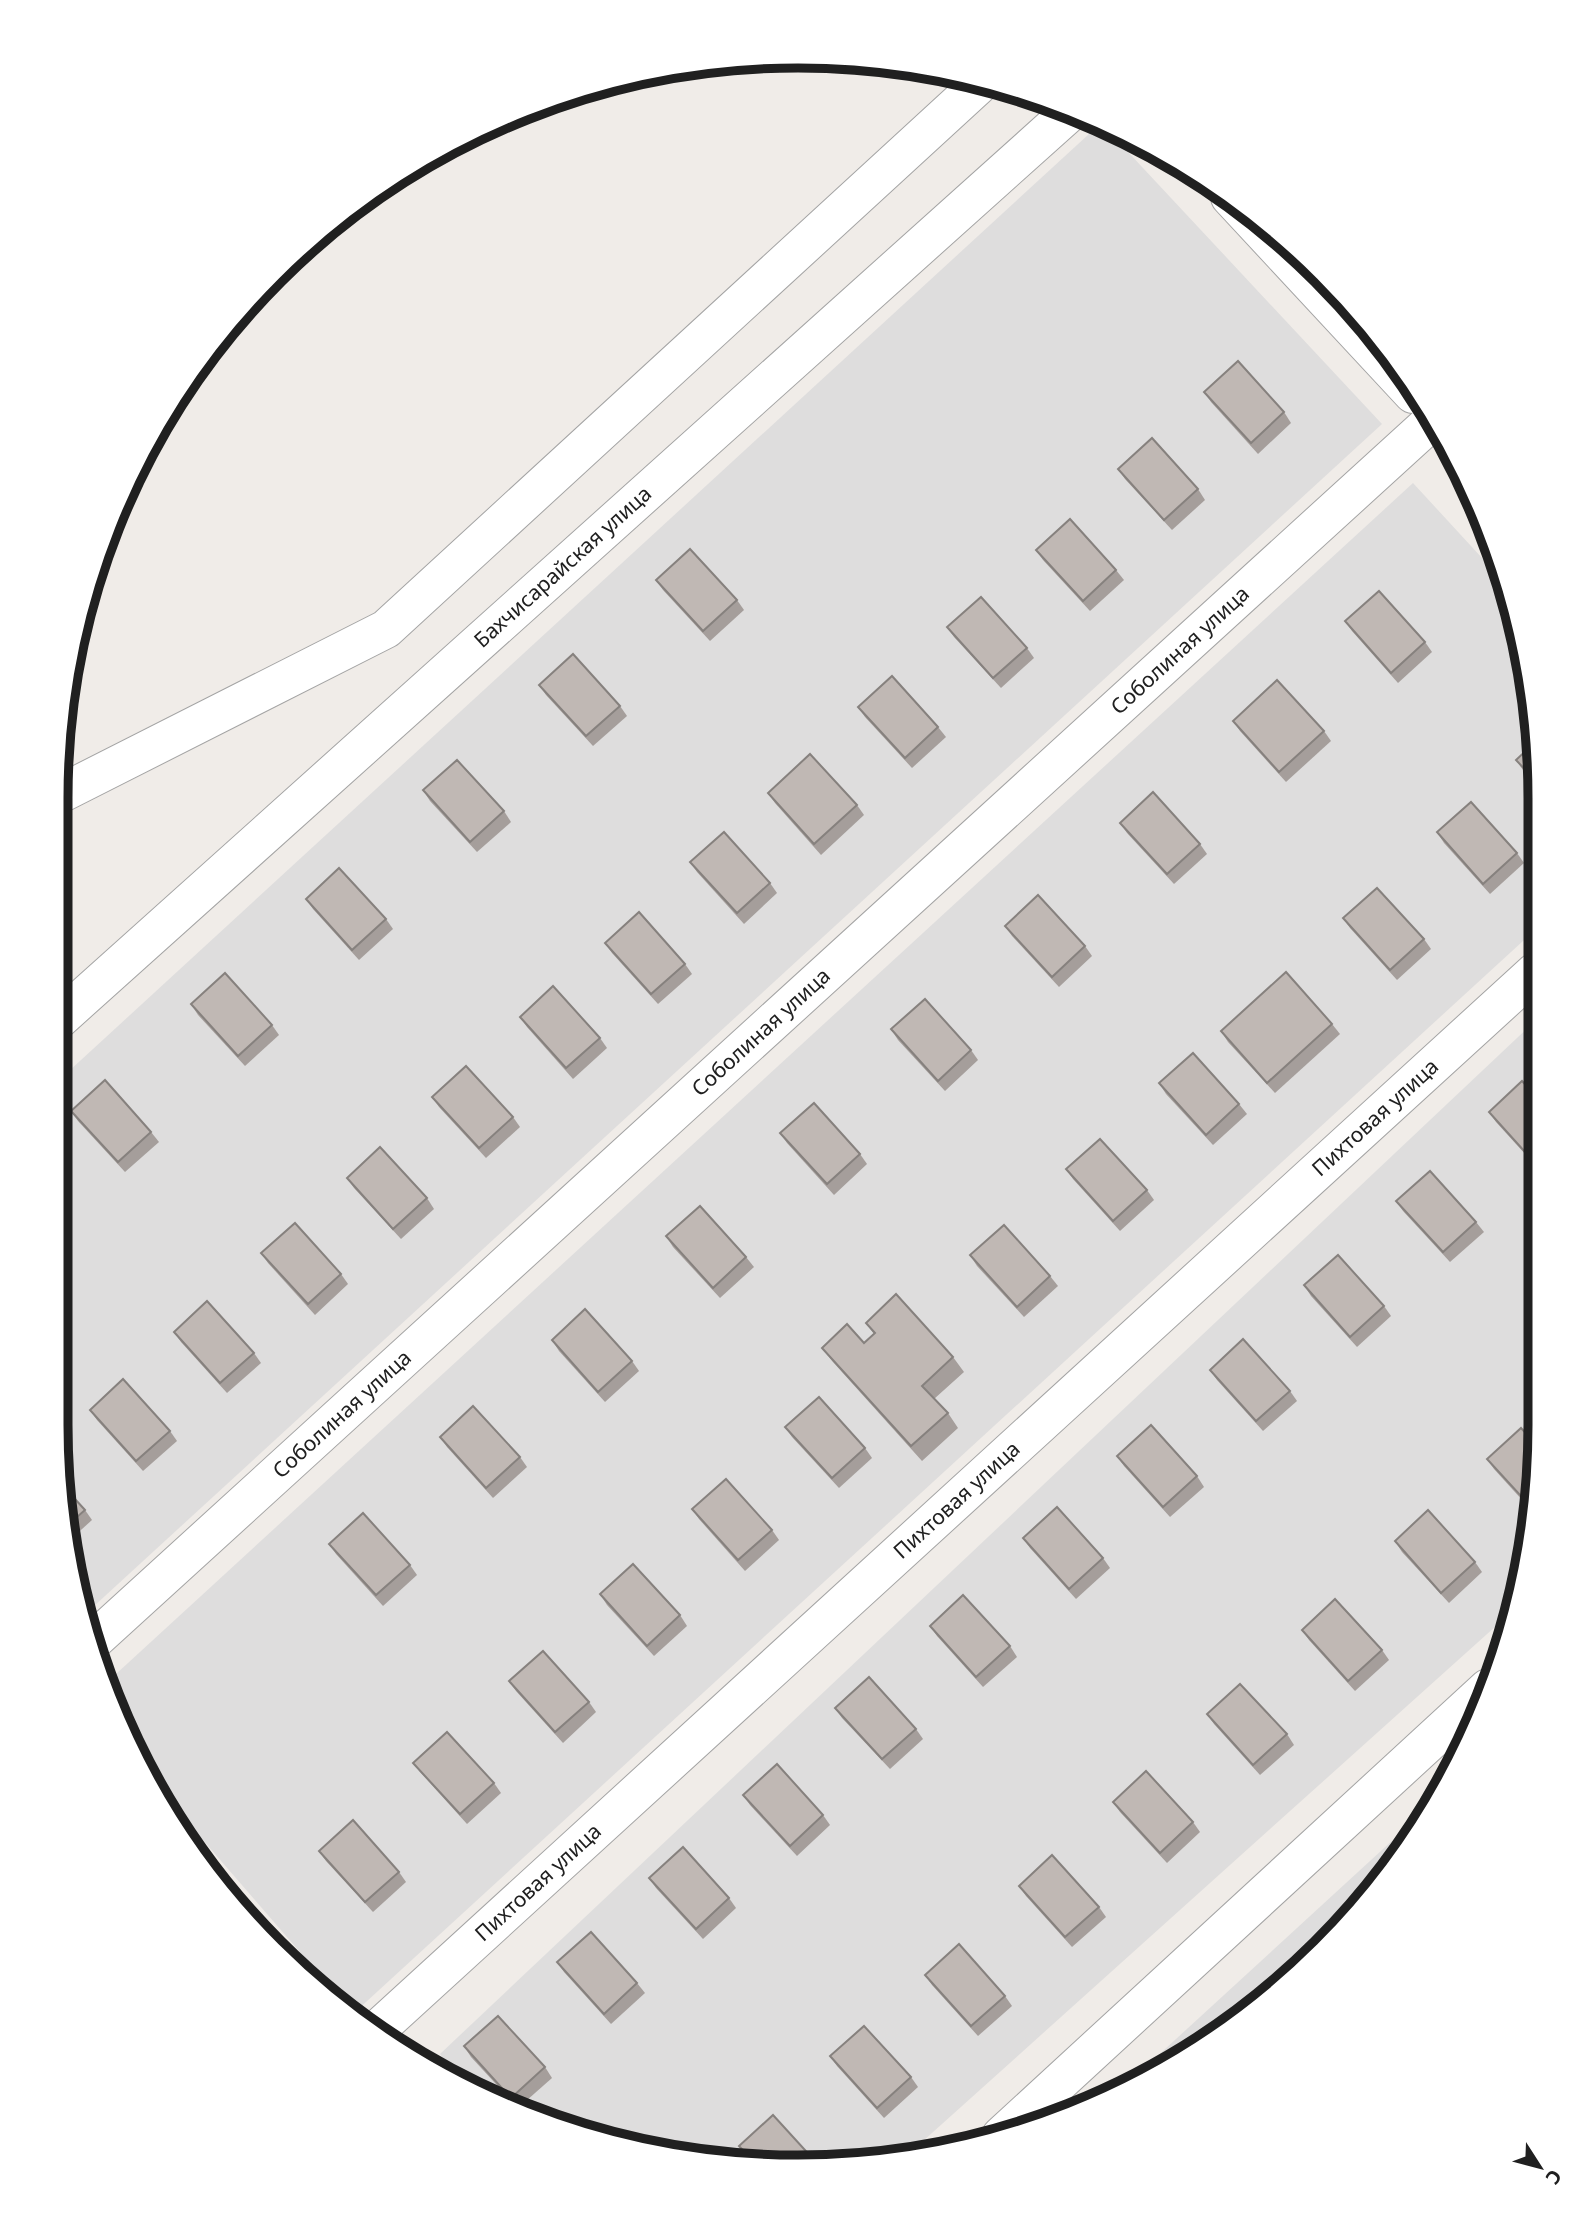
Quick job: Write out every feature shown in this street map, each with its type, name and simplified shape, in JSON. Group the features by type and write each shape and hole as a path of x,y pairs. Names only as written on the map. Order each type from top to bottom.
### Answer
{"street":[{"path":"68,790 386,629 973,90"},
{"name":"Бахчисарайская улица","path":"68,1011 1063,118"},
{"path":"1276,247 1381,359"},
{"name":"Соболиная улица","path":"99,1635 1426,427"},
{"name":"Пихтовая улица","path":"383,2025 1528,978"},
{"path":"1018,2121 1473,1702"}],"shaded area":[{"path":"1092,131 1120,144 1382,424 92,1608 74,1520 70,1473 68,1072"},
{"path":"1413,483 1490,567 1514,656 1522,703 1528,798 1528,936 360,2008 324,1980 183,1817 144,1748 113,1676"},
{"path":"1528,1028 1526,1473 1514,1567 1501,1622 919,2145 893,2149 798,2155 703,2149 656,2141 563,2116 519,2099 449,2065 440,2054"},
{"path":"1407,1827 1347,1906 1279,1974 1203,2032 1148,2065"}],"building":[{"path":"1238,361 1284,412 1251,443 1204,392"},
{"path":"1152,438 1198,489 1164,520 1118,469"},
{"path":"1070,519 1116,570 1083,601 1036,550"},
{"path":"690,549 737,600 703,631 656,580"},
{"path":"1379,591 1425,642 1391,673 1345,621"},
{"path":"981,597 1027,648 993,678 947,627"},
{"path":"573,654 620,706 586,736 539,685"},
{"path":"892,676 938,727 905,758 858,707"},
{"path":"1277,680 1324,731 1279,772 1233,721"},
{"path":"1526,751 1527,772 1516,760"},
{"path":"810,754 857,805 814,844 768,793"},
{"path":"457,760 504,811 470,842 423,790"},
{"path":"1153,792 1200,844 1167,874 1120,823"},
{"path":"1471,802 1517,853 1483,884 1437,832"},
{"path":"724,832 770,883 737,913 690,862"},
{"path":"339,868 386,919 352,950 306,899"},
{"path":"1377,888 1424,939 1390,970 1343,918"},
{"path":"1038,895 1085,946 1052,977 1005,926"},
{"path":"639,912 685,964 651,994 605,943"},
{"path":"1286,972 1332,1024 1267,1083 1221,1031"},
{"path":"225,973 272,1025 238,1056 191,1004"},
{"path":"553,986 600,1038 566,1068 520,1017"},
{"path":"925,999 971,1050 938,1081 891,1029"},
{"path":"1193,1053 1239,1104 1206,1135 1159,1083"},
{"path":"466,1066 513,1117 479,1148 432,1097"},
{"path":"105,1080 151,1132 118,1162 71,1111"},
{"path":"1522,1081 1528,1087 1528,1155 1489,1112"},
{"path":"814,1103 860,1154 827,1184 780,1133"},
{"path":"1100,1139 1147,1190 1113,1221 1066,1169"},
{"path":"380,1147 427,1198 393,1229 347,1178"},
{"path":"1430,1171 1476,1222 1443,1252 1396,1201"},
{"path":"700,1206 746,1257 713,1288 666,1236"},
{"path":"295,1223 341,1274 308,1304 261,1253"},
{"path":"1004,1225 1050,1276 1017,1307 970,1255"},
{"path":"1338,1255 1384,1306 1350,1337 1304,1285"},
{"path":"896,1294 953,1357 922,1386 948,1413 911,1446 822,1348 847,1324 864,1343 875,1333 866,1323"},
{"path":"207,1301 254,1353 220,1383 174,1332"},
{"path":"585,1309 632,1361 598,1392 552,1340"},
{"path":"1243,1339 1290,1391 1256,1421 1210,1370"},
{"path":"123,1379 170,1431 136,1461 90,1410"},
{"path":"819,1397 865,1448 832,1478 785,1427"},
{"path":"473,1406 520,1457 486,1488 440,1437"},
{"path":"1151,1425 1197,1476 1163,1507 1117,1456"},
{"path":"1521,1428 1528,1435 1524,1499 1487,1459"},
{"path":"726,1479 772,1530 738,1560 692,1509"},
{"path":"72,1496 85,1510 74,1520"},
{"path":"1057,1507 1103,1558 1069,1589 1023,1538"},
{"path":"1428,1510 1475,1562 1441,1593 1395,1541"},
{"path":"363,1513 410,1565 376,1595 329,1544"},
{"path":"633,1564 680,1615 647,1646 600,1594"},
{"path":"963,1595 1010,1646 976,1677 930,1626"},
{"path":"1335,1599 1382,1650 1348,1681 1302,1630"},
{"path":"543,1651 589,1702 555,1732 509,1681"},
{"path":"869,1677 916,1729 882,1759 835,1708"},
{"path":"1240,1684 1287,1734 1253,1765 1207,1714"},
{"path":"447,1732 494,1783 460,1814 413,1763"},
{"path":"777,1764 823,1815 790,1846 743,1795"},
{"path":"1146,1771 1193,1822 1160,1853 1113,1802"},
{"path":"353,1820 399,1872 365,1902 319,1851"},
{"path":"683,1847 729,1898 696,1929 649,1878"},
{"path":"1052,1855 1099,1907 1065,1937 1019,1886"},
{"path":"591,1932 637,1983 604,2014 557,1962"},
{"path":"959,1944 1005,1996 971,2026 925,1975"},
{"path":"498,2016 545,2067 513,2096 507,2094 464,2046"},
{"path":"864,2026 911,2077 877,2108 830,2056"},
{"path":"773,2115 809,2155 745,2153 739,2146"}]}
